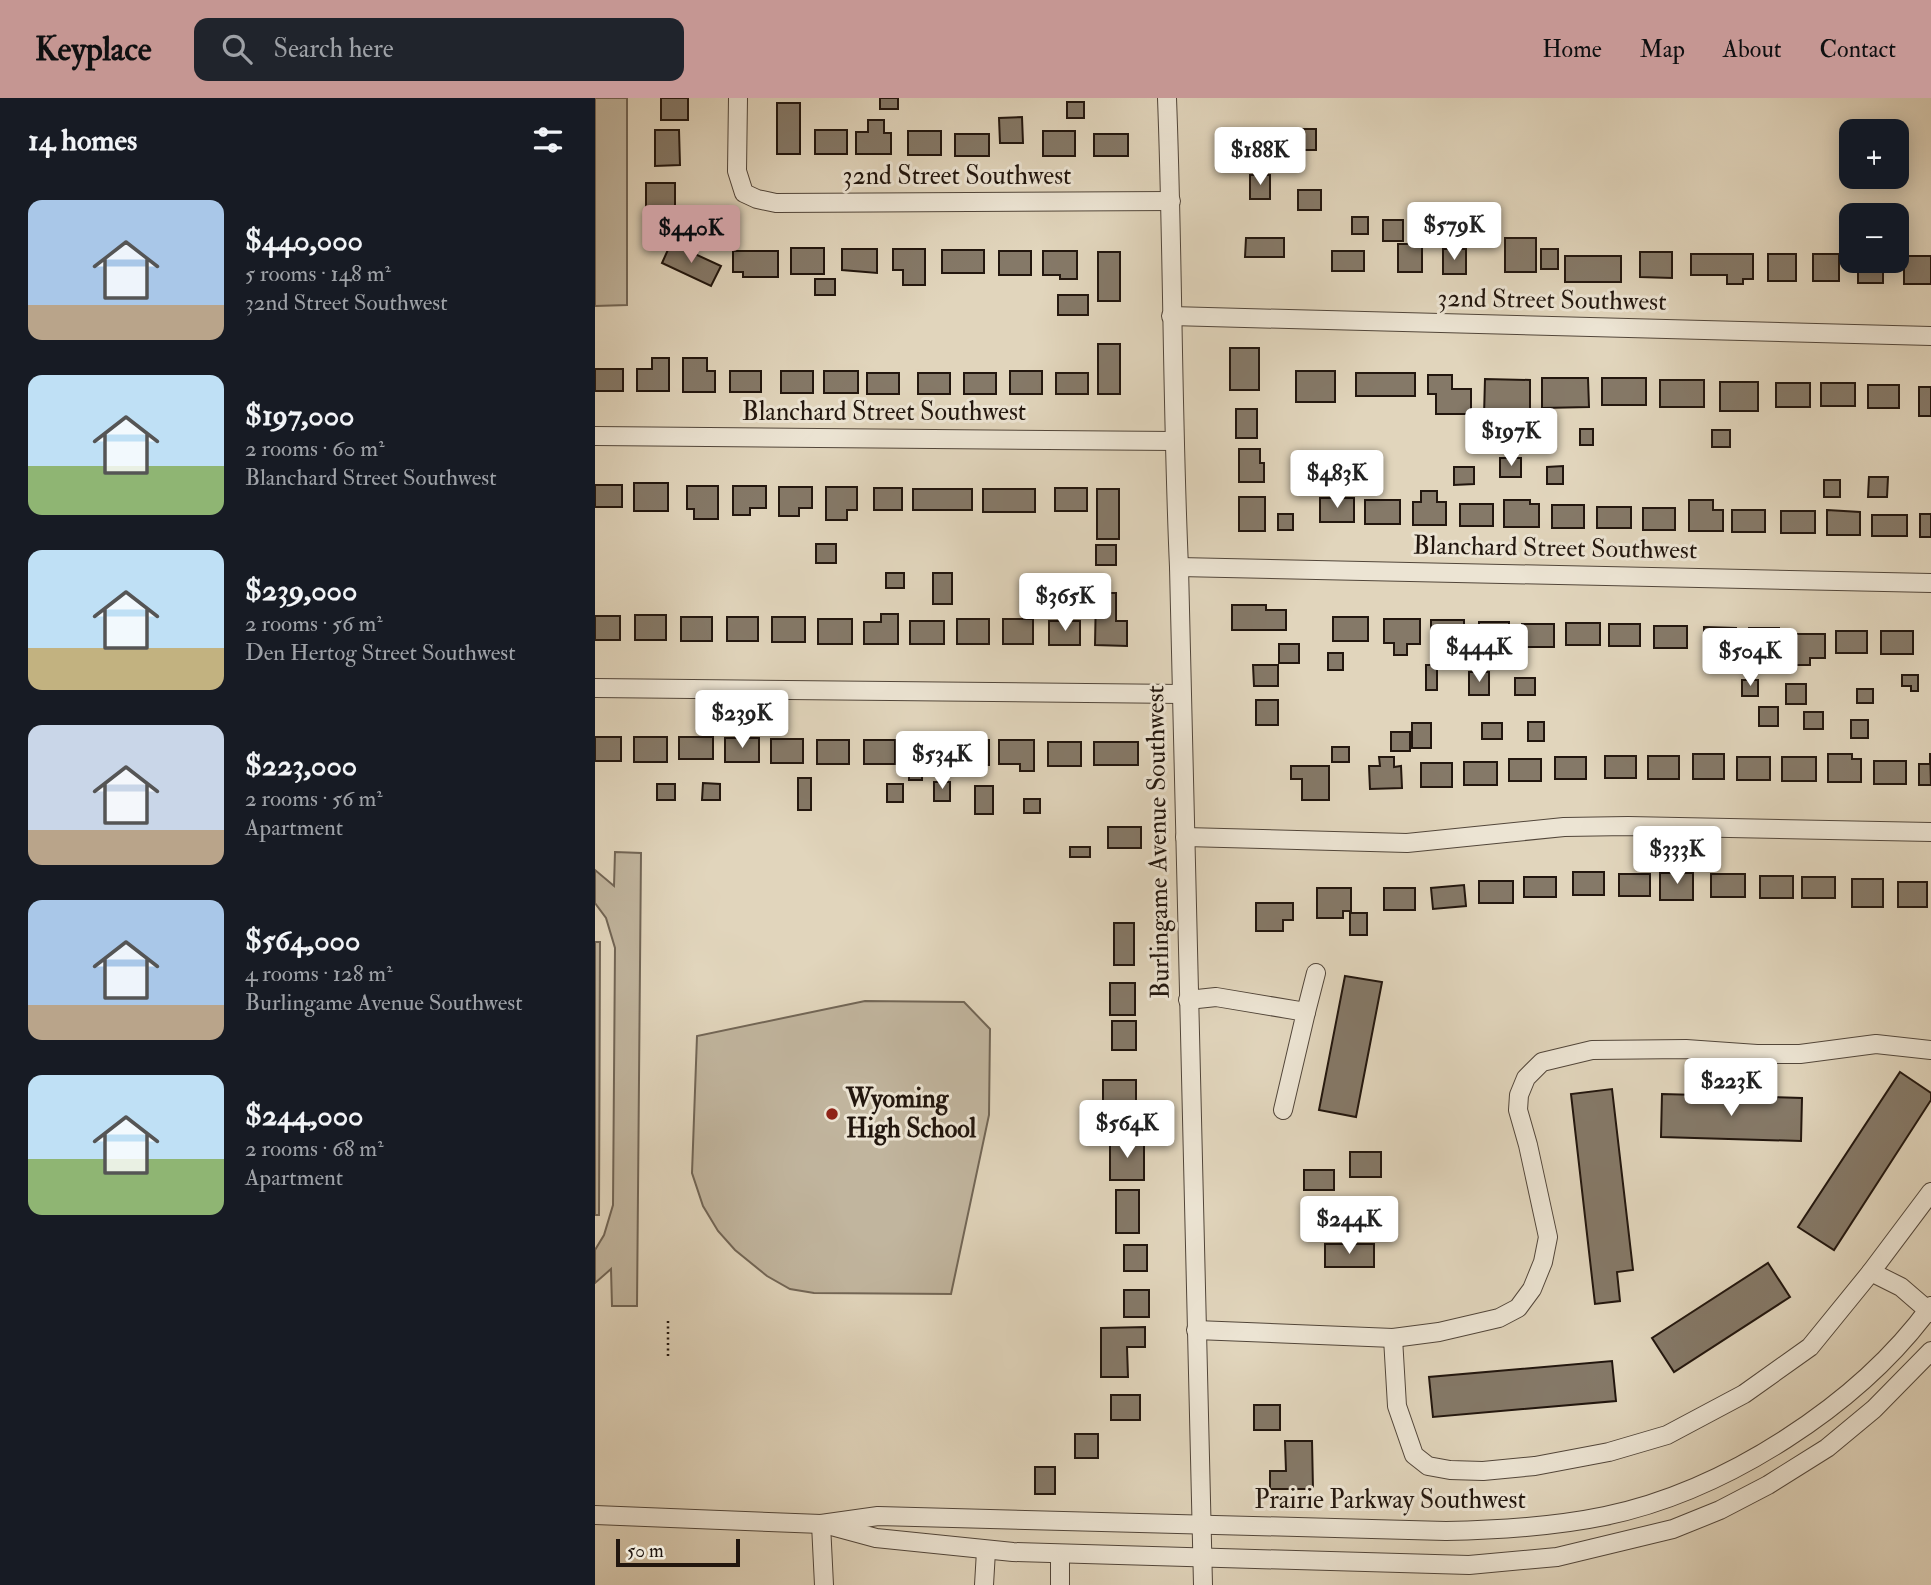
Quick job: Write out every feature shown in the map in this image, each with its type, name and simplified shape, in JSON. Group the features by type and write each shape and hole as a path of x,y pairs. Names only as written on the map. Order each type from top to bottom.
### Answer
{"street":[{"name":"32nd Street Southwest","path":"738,98 737,171 744,193 757,199 776,202 1171,201"},
{"name":"Burlingame Avenue Southwest","path":"1167,98 1171,201 1173,441 1179,567 1203,1585"},
{"name":"32nd Street Southwest","path":"1171,316 1931,335"},
{"name":"Blanchard Street Southwest","path":"595,436 1173,441"},
{"name":"Blanchard Street Southwest","path":"1179,567 1931,583"},
{"path":"595,688 1181,694"},
{"path":"1185,836 1407,843 1564,827 1931,832"},
{"path":"1283,1110 1316,973"},
{"path":"1188,1000 1216,997 1305,1012"},
{"path":"1196,1330 1393,1338 1439,1332 1499,1318 1518,1308 1532,1289 1543,1262 1548,1237 1518,1110 1519,1095 1525,1078 1542,1062 1592,1051 1686,1049 1800,1054 1876,1044 1931,1050"},
{"path":"1393,1338 1397,1406 1413,1455 1428,1466 1483,1471 1535,1466 1608,1452 1667,1435 1744,1394 1810,1347 1931,1192"},
{"path":"1871,1272 1901,1287 1930,1310"},
{"name":"Prairie Parkway Southwest","path":"595,1515 821,1524 878,1516 1493,1531 1538,1527 1607,1515 1674,1495 1739,1466 1796,1432 1850,1391 1930,1310"},
{"name":"Prairie Parkway Southwest","path":"821,1524 876,1538 986,1551 1469,1565 1557,1557 1673,1529 1720,1510 1768,1485 1827,1448 1874,1409 1931,1351"},
{"path":"821,1524 824,1585"},
{"path":"984,1585 986,1551"},
{"path":"1060,1553 1060,1585"}],"path":[{"path":"668,1319 668,1356"}],"shaded area":[{"path":"595,98 627,98 627,305 595,306"},
{"path":"615,852 641,853 637,1306 612,1306 611,1269 595,1283 595,1250 604,1235 613,1205 615,948 606,918 595,903 595,870 614,886"},
{"path":"595,942 600,942 599,1215 595,1215"},
{"path":"865,1001 964,1002 990,1029 989,1115 951,1294 814,1293 790,1289 767,1276 735,1250 718,1231 703,1206 692,1173 697,1036"}],"building":[{"path":"661,98 688,98 688,120 661,120"},
{"path":"880,98 898,98 898,109 880,109"},
{"path":"1067,102 1084,102 1084,118 1067,118"},
{"path":"777,103 800,103 800,154 777,154"},
{"path":"1022,117 1023,143 1000,143 999,118"},
{"path":"868,120 884,120 884,133 891,133 891,154 856,154 856,132 868,132"},
{"path":"1248,128 1283,128 1283,148 1248,148"},
{"path":"1295,129 1316,129 1316,150 1295,150"},
{"path":"655,130 679,130 680,165 655,166"},
{"path":"815,130 847,130 847,154 815,154"},
{"path":"908,131 941,131 941,155 908,155"},
{"path":"1043,131 1075,131 1075,156 1043,156"},
{"path":"955,134 989,134 989,156 955,156"},
{"path":"1094,134 1128,134 1128,156 1094,156"},
{"path":"1250,175 1270,175 1270,199 1250,199"},
{"path":"646,183 675,183 675,218 666,218 666,242 646,242"},
{"path":"1298,190 1321,190 1321,210 1298,210"},
{"path":"1352,217 1368,217 1368,234 1352,234"},
{"path":"1383,220 1403,220 1403,241 1383,241"},
{"path":"1246,238 1284,238 1284,257 1245,257"},
{"path":"1505,238 1536,238 1536,272 1505,272"},
{"path":"671,243 721,266 711,286 662,263"},
{"path":"1398,244 1422,244 1422,272 1398,272"},
{"path":"791,248 824,248 824,274 791,274"},
{"path":"842,249 877,249 877,273 842,270"},
{"path":"893,249 925,249 925,285 903,285 903,270 893,270"},
{"path":"1443,249 1466,249 1466,274 1443,274"},
{"path":"1541,249 1558,249 1558,269 1541,269"},
{"path":"942,250 984,250 984,273 942,273"},
{"path":"733,251 778,251 778,277 743,277 743,272 733,272"},
{"path":"999,251 1031,251 1031,275 999,275"},
{"path":"1043,251 1077,251 1077,279 1043,275"},
{"path":"1332,251 1364,251 1364,271 1332,271"},
{"path":"1098,252 1120,252 1120,301 1098,301"},
{"path":"1640,252 1672,252 1672,278 1640,277"},
{"path":"1691,254 1753,254 1753,279 1743,279 1743,284 1727,284 1727,275 1691,275"},
{"path":"1768,254 1796,254 1796,281 1768,281"},
{"path":"1813,254 1839,254 1839,281 1813,281"},
{"path":"1565,256 1621,256 1621,282 1565,282"},
{"path":"1909,256 1931,256 1931,284 1904,284 1904,273 1909,273"},
{"path":"1858,273 1883,273 1883,283 1858,283"},
{"path":"815,279 835,279 835,295 815,295"},
{"path":"1058,295 1088,295 1088,315 1058,315"},
{"path":"1098,344 1120,344 1120,394 1098,394"},
{"path":"1230,348 1259,348 1259,390 1230,390"},
{"path":"652,358 669,358 669,391 637,391 637,369 652,369"},
{"path":"683,358 707,358 707,371 715,371 715,392 683,392"},
{"path":"595,369 623,369 623,391 595,391"},
{"path":"730,371 761,371 761,392 730,392"},
{"path":"781,371 813,371 813,393 781,393"},
{"path":"824,371 858,371 858,393 824,393"},
{"path":"1010,371 1042,371 1042,394 1010,394"},
{"path":"1296,371 1335,371 1335,402 1296,402"},
{"path":"867,373 899,373 899,394 867,394"},
{"path":"918,373 950,373 950,394 918,394"},
{"path":"964,373 996,373 996,394 964,394"},
{"path":"1056,373 1088,373 1088,394 1056,394"},
{"path":"1356,373 1415,373 1415,396 1356,396"},
{"path":"1428,375 1452,375 1452,389 1471,389 1471,414 1436,414 1436,394 1428,394"},
{"path":"1542,378 1588,378 1589,407 1542,408"},
{"path":"1602,378 1646,378 1646,405 1602,405"},
{"path":"1485,379 1530,380 1530,417 1484,416"},
{"path":"1660,380 1704,380 1704,407 1660,407"},
{"path":"1720,382 1758,382 1758,411 1720,411"},
{"path":"1776,383 1810,383 1810,407 1776,407"},
{"path":"1821,383 1855,383 1855,406 1821,406"},
{"path":"1868,385 1899,385 1899,408 1868,408"},
{"path":"1919,387 1931,387 1931,416 1919,416"},
{"path":"1236,409 1257,409 1257,438 1236,438"},
{"path":"1580,429 1593,429 1593,445 1580,445"},
{"path":"1712,430 1730,430 1730,447 1712,447"},
{"path":"1239,449 1260,449 1260,463 1264,463 1264,482 1239,482"},
{"path":"1500,458 1521,458 1521,477 1500,477"},
{"path":"1563,466 1563,484 1547,484 1547,467"},
{"path":"1454,467 1474,467 1474,484 1454,485"},
{"path":"1869,477 1888,477 1887,497 1868,497"},
{"path":"1824,480 1840,480 1840,497 1824,497"},
{"path":"634,483 668,483 668,511 634,511"},
{"path":"595,485 622,485 622,507 595,507"},
{"path":"687,486 718,486 718,519 694,519 694,509 687,509"},
{"path":"733,486 766,486 766,508 750,508 750,515 733,515"},
{"path":"779,487 812,487 812,508 799,508 799,516 779,516"},
{"path":"826,487 857,487 857,510 847,510 847,520 826,520"},
{"path":"874,488 902,488 902,510 874,510"},
{"path":"1055,488 1087,488 1087,511 1055,511"},
{"path":"913,489 972,489 972,510 913,510"},
{"path":"983,489 1035,489 1035,512 983,512"},
{"path":"1097,489 1119,489 1119,539 1097,539"},
{"path":"1421,491 1437,491 1437,502 1446,502 1446,525 1413,525 1413,502 1421,502"},
{"path":"1239,497 1265,497 1265,531 1239,531"},
{"path":"1320,498 1354,498 1354,522 1320,522"},
{"path":"1365,500 1400,500 1400,524 1365,524"},
{"path":"1504,500 1530,500 1530,504 1539,504 1539,527 1504,527"},
{"path":"1689,500 1713,500 1713,510 1723,510 1723,531 1689,531"},
{"path":"1460,504 1493,504 1493,526 1460,526"},
{"path":"1552,505 1584,505 1584,528 1552,528"},
{"path":"1597,507 1631,507 1631,528 1597,528"},
{"path":"1643,508 1675,508 1675,530 1643,530"},
{"path":"1732,510 1765,510 1765,532 1732,532"},
{"path":"1827,510 1860,512 1860,535 1827,535"},
{"path":"1781,511 1815,511 1815,533 1781,533"},
{"path":"1278,514 1293,514 1293,530 1278,530"},
{"path":"1920,514 1931,514 1931,537 1920,537"},
{"path":"1872,515 1907,515 1907,536 1872,536"},
{"path":"816,544 836,544 836,563 816,563"},
{"path":"1096,545 1116,545 1116,565 1096,565"},
{"path":"886,573 904,573 904,588 886,588"},
{"path":"933,573 952,573 952,604 933,604"},
{"path":"1071,591 1088,591 1088,609 1071,609"},
{"path":"1096,593 1116,593 1116,621 1127,621 1127,646 1095,645"},
{"path":"1232,605 1266,605 1266,610 1286,610 1286,630 1232,630"},
{"path":"881,614 898,614 898,644 864,644 864,622 881,622"},
{"path":"635,615 666,615 666,640 635,640"},
{"path":"595,616 620,616 620,640 595,640"},
{"path":"681,617 712,617 712,641 681,641"},
{"path":"727,617 758,617 758,641 727,641"},
{"path":"772,617 805,617 805,642 772,642"},
{"path":"1333,617 1368,617 1368,641 1333,641"},
{"path":"818,619 852,619 852,644 818,644"},
{"path":"957,619 989,619 989,644 957,644"},
{"path":"1003,619 1033,619 1033,644 1003,644"},
{"path":"1384,619 1420,619 1420,644 1407,644 1407,655 1394,655 1394,643 1384,643"},
{"path":"1431,620 1464,620 1464,642 1451,642 1451,652 1438,652 1438,641 1431,641"},
{"path":"910,621 944,621 944,644 910,644"},
{"path":"1049,621 1080,621 1080,645 1049,645"},
{"path":"1479,622 1509,622 1509,645 1502,645 1502,657 1479,657"},
{"path":"1566,623 1600,623 1600,645 1566,645"},
{"path":"1522,624 1554,624 1554,647 1522,647"},
{"path":"1609,624 1640,624 1640,646 1609,646"},
{"path":"1654,626 1687,626 1687,648 1654,648"},
{"path":"1704,627 1736,628 1736,649 1704,648"},
{"path":"1749,628 1779,628 1779,659 1755,659 1755,650 1749,650"},
{"path":"1836,631 1867,631 1867,653 1836,653"},
{"path":"1881,631 1913,631 1913,654 1881,654"},
{"path":"1792,634 1825,634 1825,658 1810,658 1810,665 1792,665"},
{"path":"1279,644 1299,644 1299,663 1279,663"},
{"path":"1328,653 1343,653 1343,670 1328,670"},
{"path":"1253,665 1278,665 1278,686 1254,686"},
{"path":"1426,665 1437,665 1437,690 1426,690"},
{"path":"1469,672 1489,672 1489,695 1469,695"},
{"path":"1902,675 1918,675 1918,691 1911,691 1911,686 1902,686"},
{"path":"1515,678 1535,678 1535,695 1515,695"},
{"path":"1742,680 1758,680 1758,696 1742,696"},
{"path":"1786,684 1806,684 1806,704 1786,704"},
{"path":"1857,689 1873,689 1873,703 1857,703"},
{"path":"1256,700 1278,700 1278,725 1256,725"},
{"path":"1759,707 1778,707 1778,726 1759,726"},
{"path":"1804,712 1823,712 1823,729 1804,729"},
{"path":"1851,720 1868,720 1868,738 1851,738"},
{"path":"1528,722 1544,722 1544,741 1528,741"},
{"path":"1412,723 1431,723 1431,748 1412,748"},
{"path":"1482,723 1502,723 1502,739 1482,739"},
{"path":"1391,732 1410,732 1410,751 1391,751"},
{"path":"595,737 621,737 621,761 595,761"},
{"path":"634,737 667,737 667,762 634,762"},
{"path":"679,737 713,737 713,759 679,759"},
{"path":"725,738 759,738 759,762 725,762"},
{"path":"771,739 803,739 803,763 771,763"},
{"path":"817,740 849,740 849,764 817,764"},
{"path":"864,740 895,740 895,764 864,764"},
{"path":"909,740 941,740 941,765 922,765 922,780 909,780"},
{"path":"955,740 989,740 989,765 955,765"},
{"path":"999,740 1034,740 1034,771 1020,771 1020,764 999,764"},
{"path":"1048,742 1081,742 1081,766 1048,766"},
{"path":"1094,742 1138,742 1138,765 1094,765"},
{"path":"1332,747 1349,747 1349,762 1332,762"},
{"path":"1930,753 1931,785 1919,785 1919,764 1930,764"},
{"path":"1693,754 1724,754 1724,779 1693,779"},
{"path":"1828,754 1852,754 1852,759 1861,759 1861,782 1828,782"},
{"path":"1605,756 1636,756 1636,778 1605,778"},
{"path":"1648,756 1679,756 1679,779 1648,779"},
{"path":"1379,757 1394,757 1394,767 1401,766 1402,788 1370,789 1369,766 1380,766"},
{"path":"1555,757 1586,757 1586,779 1555,779"},
{"path":"1737,757 1770,757 1770,780 1737,780"},
{"path":"1782,757 1816,757 1816,781 1782,781"},
{"path":"1509,759 1541,759 1541,781 1509,781"},
{"path":"1874,761 1906,761 1906,784 1874,784"},
{"path":"1464,762 1497,762 1497,785 1464,785"},
{"path":"1421,763 1452,763 1452,787 1421,787"},
{"path":"1291,766 1329,766 1329,800 1302,800 1302,779 1291,779"},
{"path":"798,778 811,778 811,810 798,810"},
{"path":"934,782 950,782 950,801 934,801"},
{"path":"703,783 720,784 720,800 702,800"},
{"path":"657,784 675,784 675,800 657,800"},
{"path":"887,784 903,784 903,802 887,802"},
{"path":"975,786 993,786 993,814 975,814"},
{"path":"1024,799 1040,799 1040,813 1024,813"},
{"path":"1108,827 1141,827 1141,848 1108,848"},
{"path":"1070,847 1090,847 1090,857 1070,857"},
{"path":"1573,872 1604,872 1604,895 1573,895"},
{"path":"1660,873 1693,873 1693,900 1660,900"},
{"path":"1619,874 1650,874 1650,896 1619,896"},
{"path":"1711,874 1745,874 1745,897 1711,897"},
{"path":"1760,876 1793,876 1793,898 1760,898"},
{"path":"1524,877 1556,877 1556,897 1524,897"},
{"path":"1802,877 1835,877 1835,898 1802,898"},
{"path":"1852,879 1883,879 1883,907 1852,907"},
{"path":"1479,881 1513,881 1513,903 1479,903"},
{"path":"1898,882 1927,882 1927,907 1898,907"},
{"path":"1464,885 1466,906 1433,909 1431,888"},
{"path":"1317,888 1351,888 1351,911 1343,911 1343,918 1317,918"},
{"path":"1384,888 1415,888 1415,910 1384,910"},
{"path":"1256,903 1293,903 1293,920 1283,920 1283,931 1256,931"},
{"path":"1350,913 1367,913 1367,935 1350,935"},
{"path":"1114,923 1134,923 1134,965 1114,965"},
{"path":"1345,976 1382,982 1356,1117 1319,1110"},
{"path":"1110,983 1135,983 1135,1015 1110,1015"},
{"path":"1112,1021 1136,1021 1136,1050 1112,1050"},
{"path":"1900,1072 1931,1093 1931,1100 1834,1250 1798,1227"},
{"path":"1103,1080 1136,1080 1136,1119 1103,1119"},
{"path":"1612,1089 1633,1270 1617,1272 1620,1301 1595,1304 1571,1094"},
{"path":"1662,1094 1802,1098 1801,1141 1661,1137"},
{"path":"1110,1141 1144,1141 1144,1180 1110,1180"},
{"path":"1350,1152 1381,1152 1381,1177 1350,1177"},
{"path":"1304,1170 1334,1170 1334,1190 1304,1190"},
{"path":"1116,1190 1139,1190 1139,1233 1116,1233"},
{"path":"1325,1244 1374,1244 1374,1267 1325,1267"},
{"path":"1124,1245 1147,1245 1147,1271 1124,1271"},
{"path":"1768,1263 1790,1297 1674,1372 1652,1338"},
{"path":"1124,1290 1149,1290 1149,1317 1124,1317"},
{"path":"1145,1327 1145,1347 1127,1347 1128,1377 1101,1377 1101,1328"},
{"path":"1612,1361 1616,1401 1433,1417 1429,1377"},
{"path":"1111,1395 1140,1395 1140,1420 1111,1420"},
{"path":"1254,1405 1280,1405 1280,1430 1254,1430"},
{"path":"1075,1434 1098,1434 1098,1458 1075,1458"},
{"path":"1285,1441 1312,1441 1313,1489 1270,1489 1270,1471 1286,1471"},
{"path":"1035,1467 1055,1467 1055,1494 1035,1494"}],"place":[{"name":"Wyoming High School","path":"832,1114"}]}
